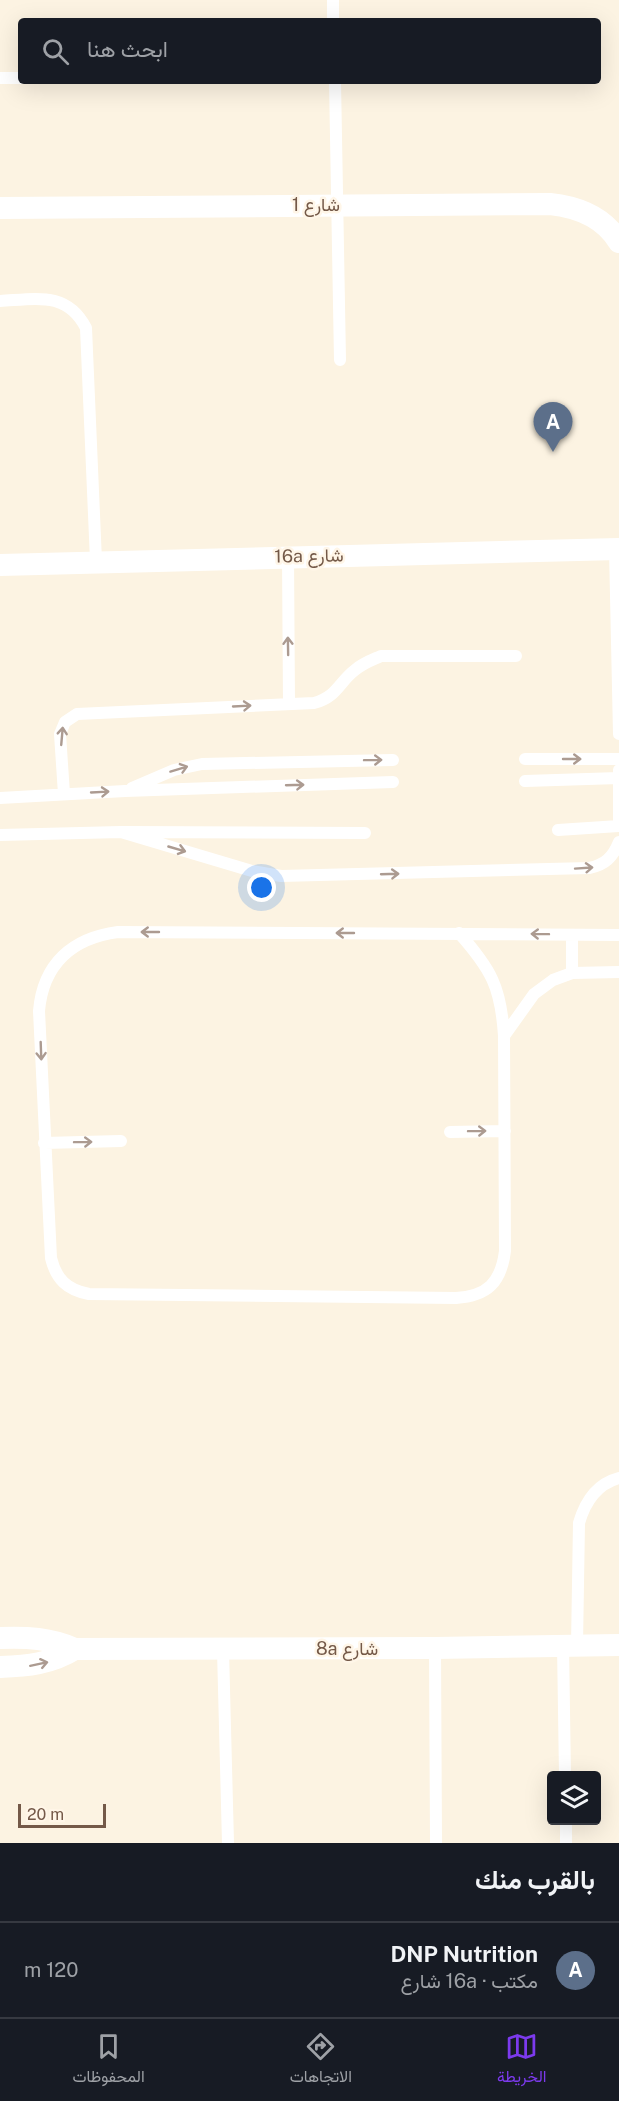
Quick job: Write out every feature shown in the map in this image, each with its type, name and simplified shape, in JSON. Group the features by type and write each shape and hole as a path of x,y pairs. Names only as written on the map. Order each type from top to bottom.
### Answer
{"street":[{"name":"شارع 1","path":"0,208 550,204 569,206 587,213 603,223 619,242"},
{"name":"16a شارع","path":"0,564 617,549"},
{"name":"8a شارع","path":"0,1638 42,1638 75,1649 223,1650 619,1645"},
{"name":"8a شارع","path":"0,1668 29,1666 50,1661 75,1649"}],"lane":[{"path":"333,0 333,18"},
{"path":"0,78 18,78"},
{"path":"334,84 340,360"},
{"path":"0,301 45,299 58,301 70,307 80,316 86,328 96,561"},
{"path":"617,549 619,734"},
{"path":"288,556 289,704"},
{"path":"64,794 60,734 64,722 77,714 314,703 333,694 354,670 381,656 516,656"},
{"path":"525,759 619,759"},
{"path":"125,791 174,770 202,764 393,760"},
{"path":"558,830 619,824 619,770"},
{"path":"525,781 618,778"},
{"path":"0,798 125,791 393,782"},
{"path":"121,832 252,871 281,876 589,868 598,867 606,862 619,842"},
{"path":"0,835 121,832 365,833"},
{"path":"459,933 480,956 494,980 502,1008 505,1131 503,1267 496,1281 485,1291 471,1297 456,1298 89,1294 78,1292 59,1279 51,1258 44,1143 40,996 45,982 61,957 87,939 118,932 459,933 572,935 619,934"},
{"path":"572,935 572,973"},
{"path":"504,1036 534,994 552,980 572,973 619,972"},
{"path":"450,1132 505,1131"},
{"path":"44,1143 121,1141"},
{"path":"565,1771 570,1645 579,1523 583,1509 591,1496 601,1486 619,1478"},
{"path":"435,1648 436,1843"},
{"path":"223,1650 228,1843"},
{"path":"566,1825 566,1843"}],"place":[{"name":"DNP Nutrition","path":"553,452"}]}
